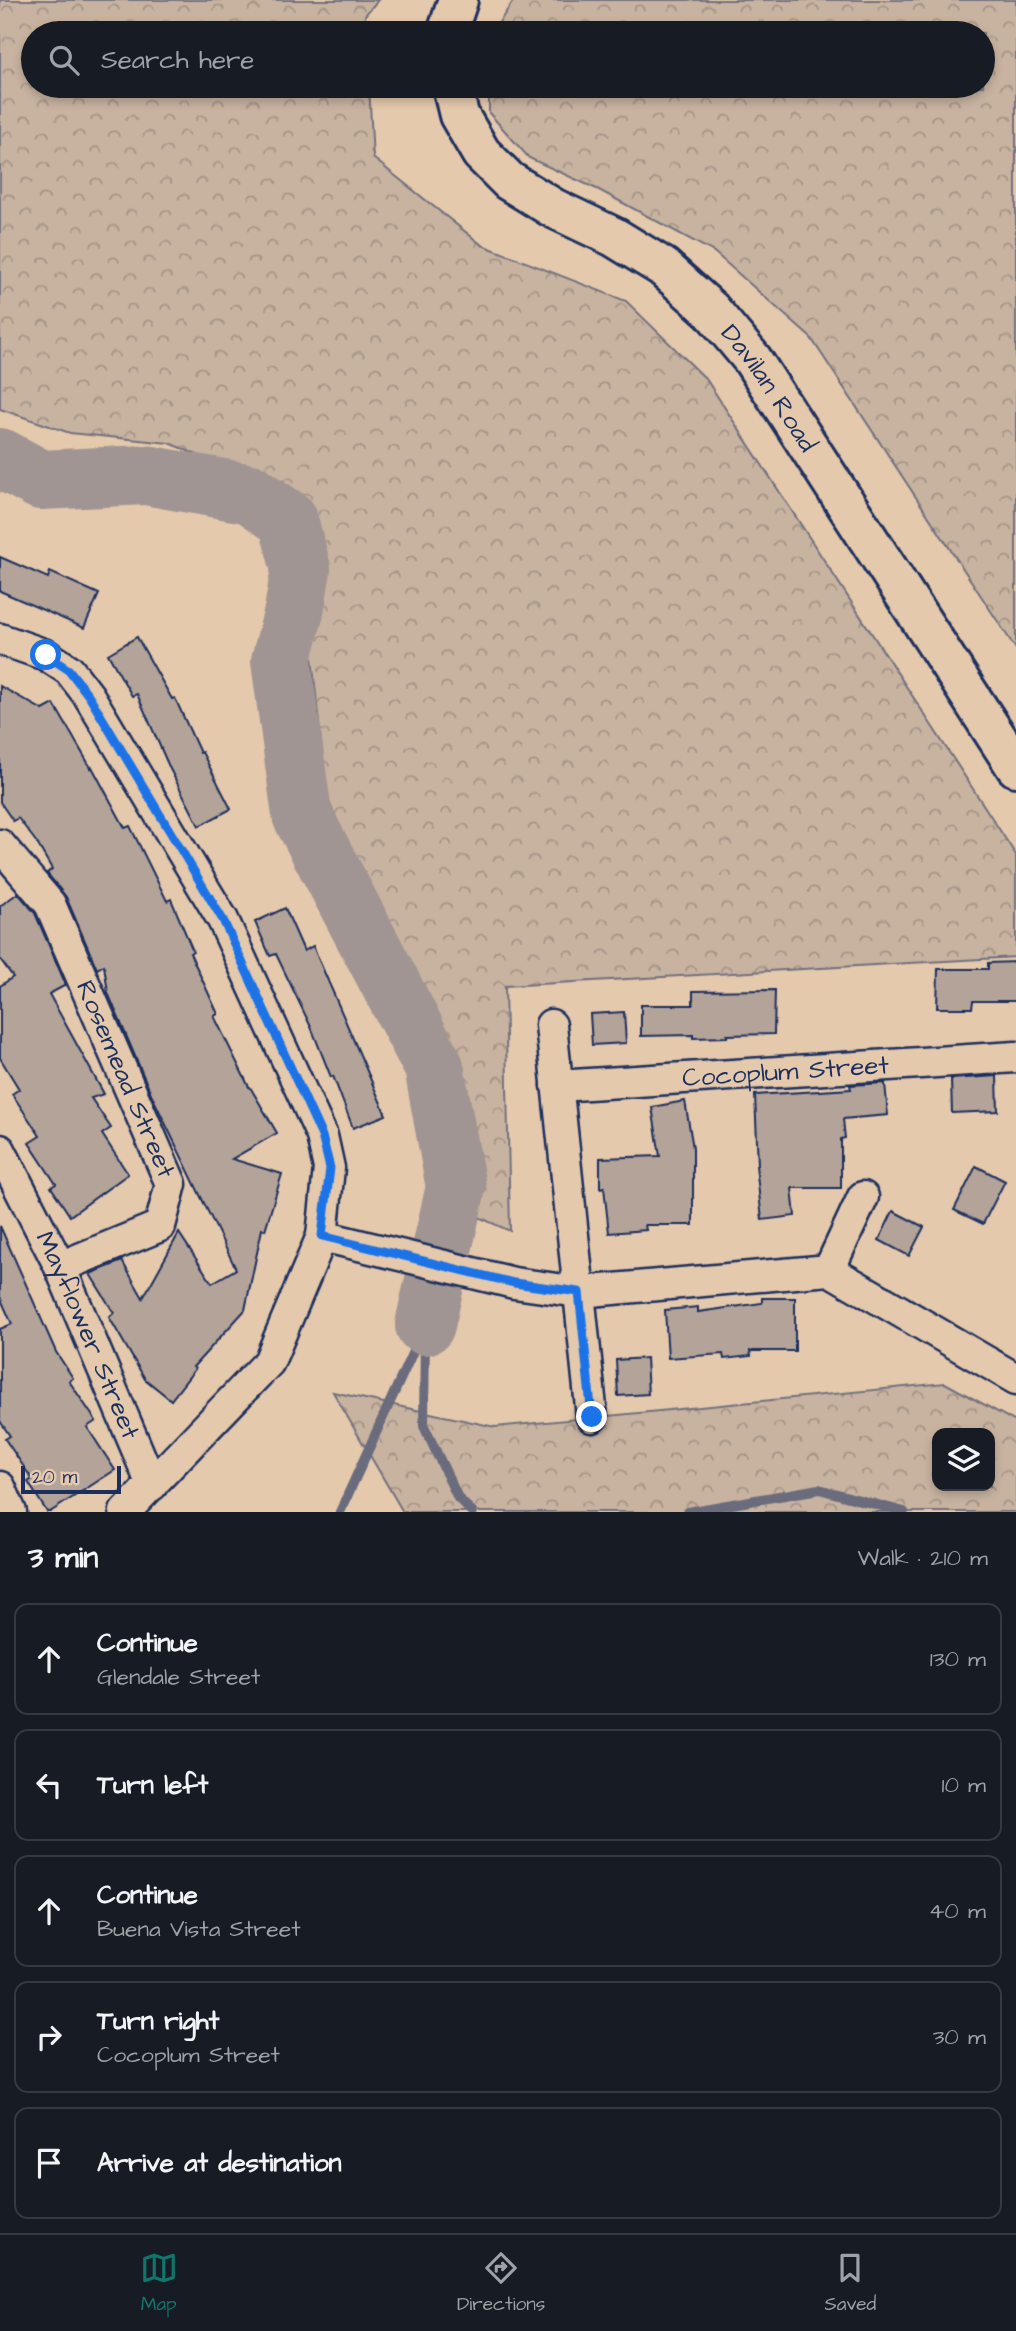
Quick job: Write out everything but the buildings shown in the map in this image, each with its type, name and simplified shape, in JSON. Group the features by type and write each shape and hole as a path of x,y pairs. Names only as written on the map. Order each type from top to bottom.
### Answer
{"main road":[{"path":"451,21 458,0"},
{"name":"Davilan Road","path":"455,98 459,115 481,153 509,181 553,208 614,237 663,267 711,310 752,359 1016,767"}],"street":[{"path":"0,639 46,655 69,670 89,696 223,920 322,1136 330,1168 322,1236 270,1362 125,1512"},
{"name":"Rosemead Street","path":"0,845 50,904 171,1184 160,1226 60,1267"},
{"path":"551,1024 592,1417"},
{"name":"Cocoplum Street","path":"557,1086 1016,1056"},
{"name":"Mayflower Street","path":"0,1150 60,1267 152,1485"},
{"path":"829,1270 863,1197"},
{"path":"322,1236 514,1283 579,1292 829,1270 1016,1379"},
{"path":"0,1487 11,1512"}],"green space":[{"path":"0,0 378,0 365,15 365,21 21,21 21,98 370,98 373,158 482,245 626,301 706,379 1016,855 1016,957 505,986 510,1231 465,1211 449,1066 327,798 312,657 325,570 308,501 169,443 70,433 0,409"},
{"path":"514,0 1016,0 1016,649 811,338 714,252 599,190 529,158 489,113 489,98 995,98 995,21 500,21"},
{"path":"945,1383 1016,1422 1016,1512 403,1512 333,1392 495,1427"}],"waterway":[{"path":"0,458 41,480 146,475 251,494 288,520 301,569 281,661 302,815 434,1067 456,1187 425,1325"},
{"path":"340,1512 425,1325"},
{"path":"425,1329 424,1426 458,1498 472,1512"},
{"path":"687,1512 819,1489 904,1512"}],"route":[{"path":"46,655 69,670 89,696 223,920 322,1136 330,1168 322,1236 514,1283 579,1292 592,1417"}]}
